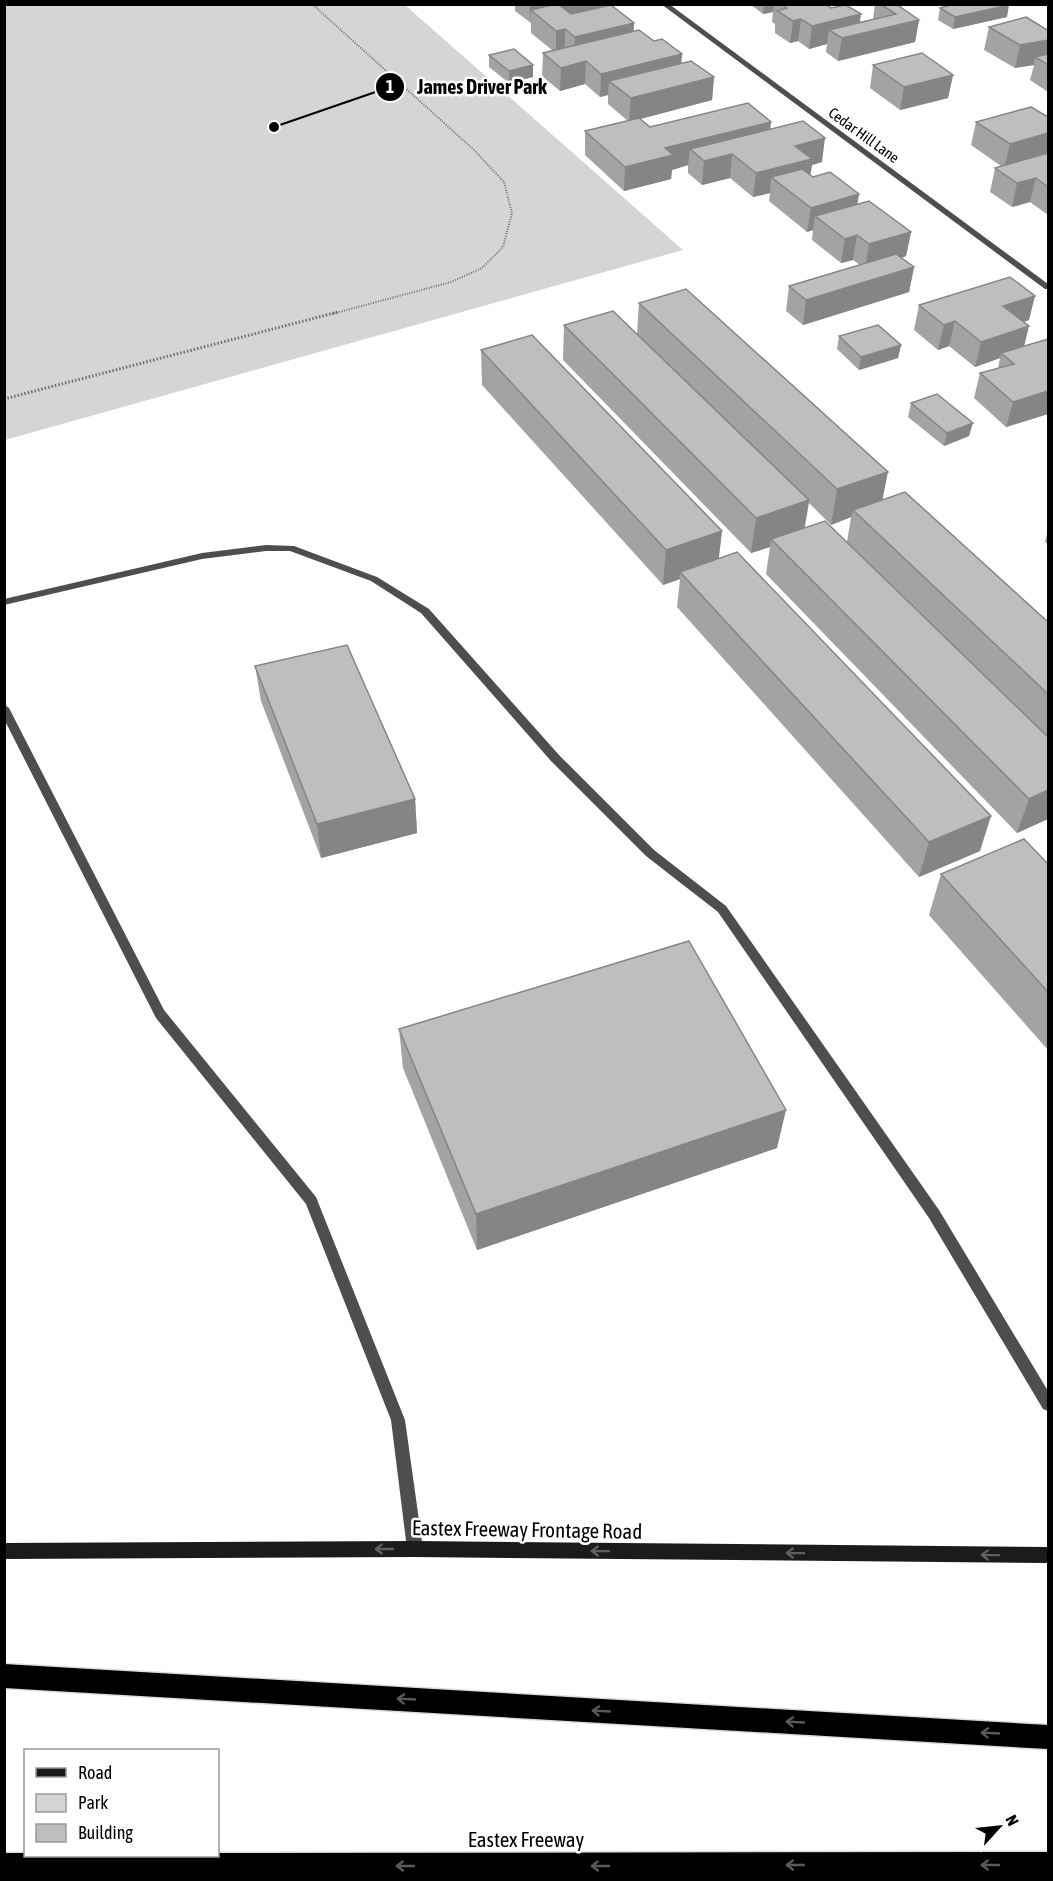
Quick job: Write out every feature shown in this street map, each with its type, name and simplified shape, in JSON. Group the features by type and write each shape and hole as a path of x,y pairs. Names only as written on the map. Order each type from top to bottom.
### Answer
{"highway":[{"path":"4,1676 1048,1737"},
{"name":"Eastex Freeway","path":"4,1866 1048,1865"}],"main road":[{"name":"Eastex Freeway Frontage Road","path":"4,1551 415,1549 1048,1555"}],"street":[{"name":"Cedar Hill Lane","path":"664,4 1048,288"},
{"path":"4,602 202,556 266,548 291,548 374,579 425,611 555,758 650,853 722,909 934,1214 1048,1404"},
{"path":"4,708 160,1014 311,1201 398,1420 415,1549"}],"path":[{"path":"4,399 46,390 451,282 482,268 503,247 512,213 504,182 474,150 312,4"}],"green space":[{"path":"5,4 405,5 683,250 5,440"}],"building":[{"path":"558,4 571,14 611,5 634,23 575,37 565,29 556,31 531,10"},
{"path":"782,4 825,4 831,8 846,5 861,14 812,26 801,19 793,21 777,11 787,8"},
{"path":"880,4 896,4 919,20 842,38 829,30 896,14"},
{"path":"954,4 1009,5 955,17 940,8"},
{"path":"1026,17 1048,29 1048,40 1020,45 989,27"},
{"path":"639,30 654,41 662,39 682,54 601,74 586,61 561,68 543,53"},
{"path":"514,49 533,65 509,71 489,55"},
{"path":"922,53 953,75 904,87 873,65"},
{"path":"1048,54 1048,65 1035,57"},
{"path":"691,61 714,77 631,98 609,81"},
{"path":"748,103 771,122 665,148 673,155 625,167 585,131 639,118 650,127"},
{"path":"1031,107 1048,117 1048,133 1010,144 976,122"},
{"path":"803,121 825,138 795,146 812,159 756,173 732,154 704,161 690,149"},
{"path":"1048,153 1048,187 1036,178 1017,183 995,168"},
{"path":"802,169 813,177 830,172 859,194 811,208 771,177"},
{"path":"869,201 911,232 869,244 857,235 845,239 815,216"},
{"path":"896,254 914,267 806,300 789,286"},
{"path":"1010,277 1035,296 1003,306 1029,326 981,342 955,321 944,325 919,305"},
{"path":"686,289 888,472 837,489 639,303"},
{"path":"613,311 809,500 756,518 564,325"},
{"path":"878,325 901,345 861,357 839,336"},
{"path":"532,335 722,531 666,550 481,350"},
{"path":"1048,339 1048,391 1013,402 980,373 1014,364 1001,353"},
{"path":"937,394 973,423 947,433 911,403"},
{"path":"905,492 1048,622 1048,694 853,510"},
{"path":"825,521 1048,737 1048,790 1029,799 771,539"},
{"path":"737,552 991,816 929,842 680,572"},
{"path":"347,645 415,799 317,824 255,666"},
{"path":"1024,839 1048,864 1048,992 941,874"},
{"path":"689,941 786,1110 476,1214 399,1029"}],"place":[{"name":"James Driver Park","path":"274,127"}]}
